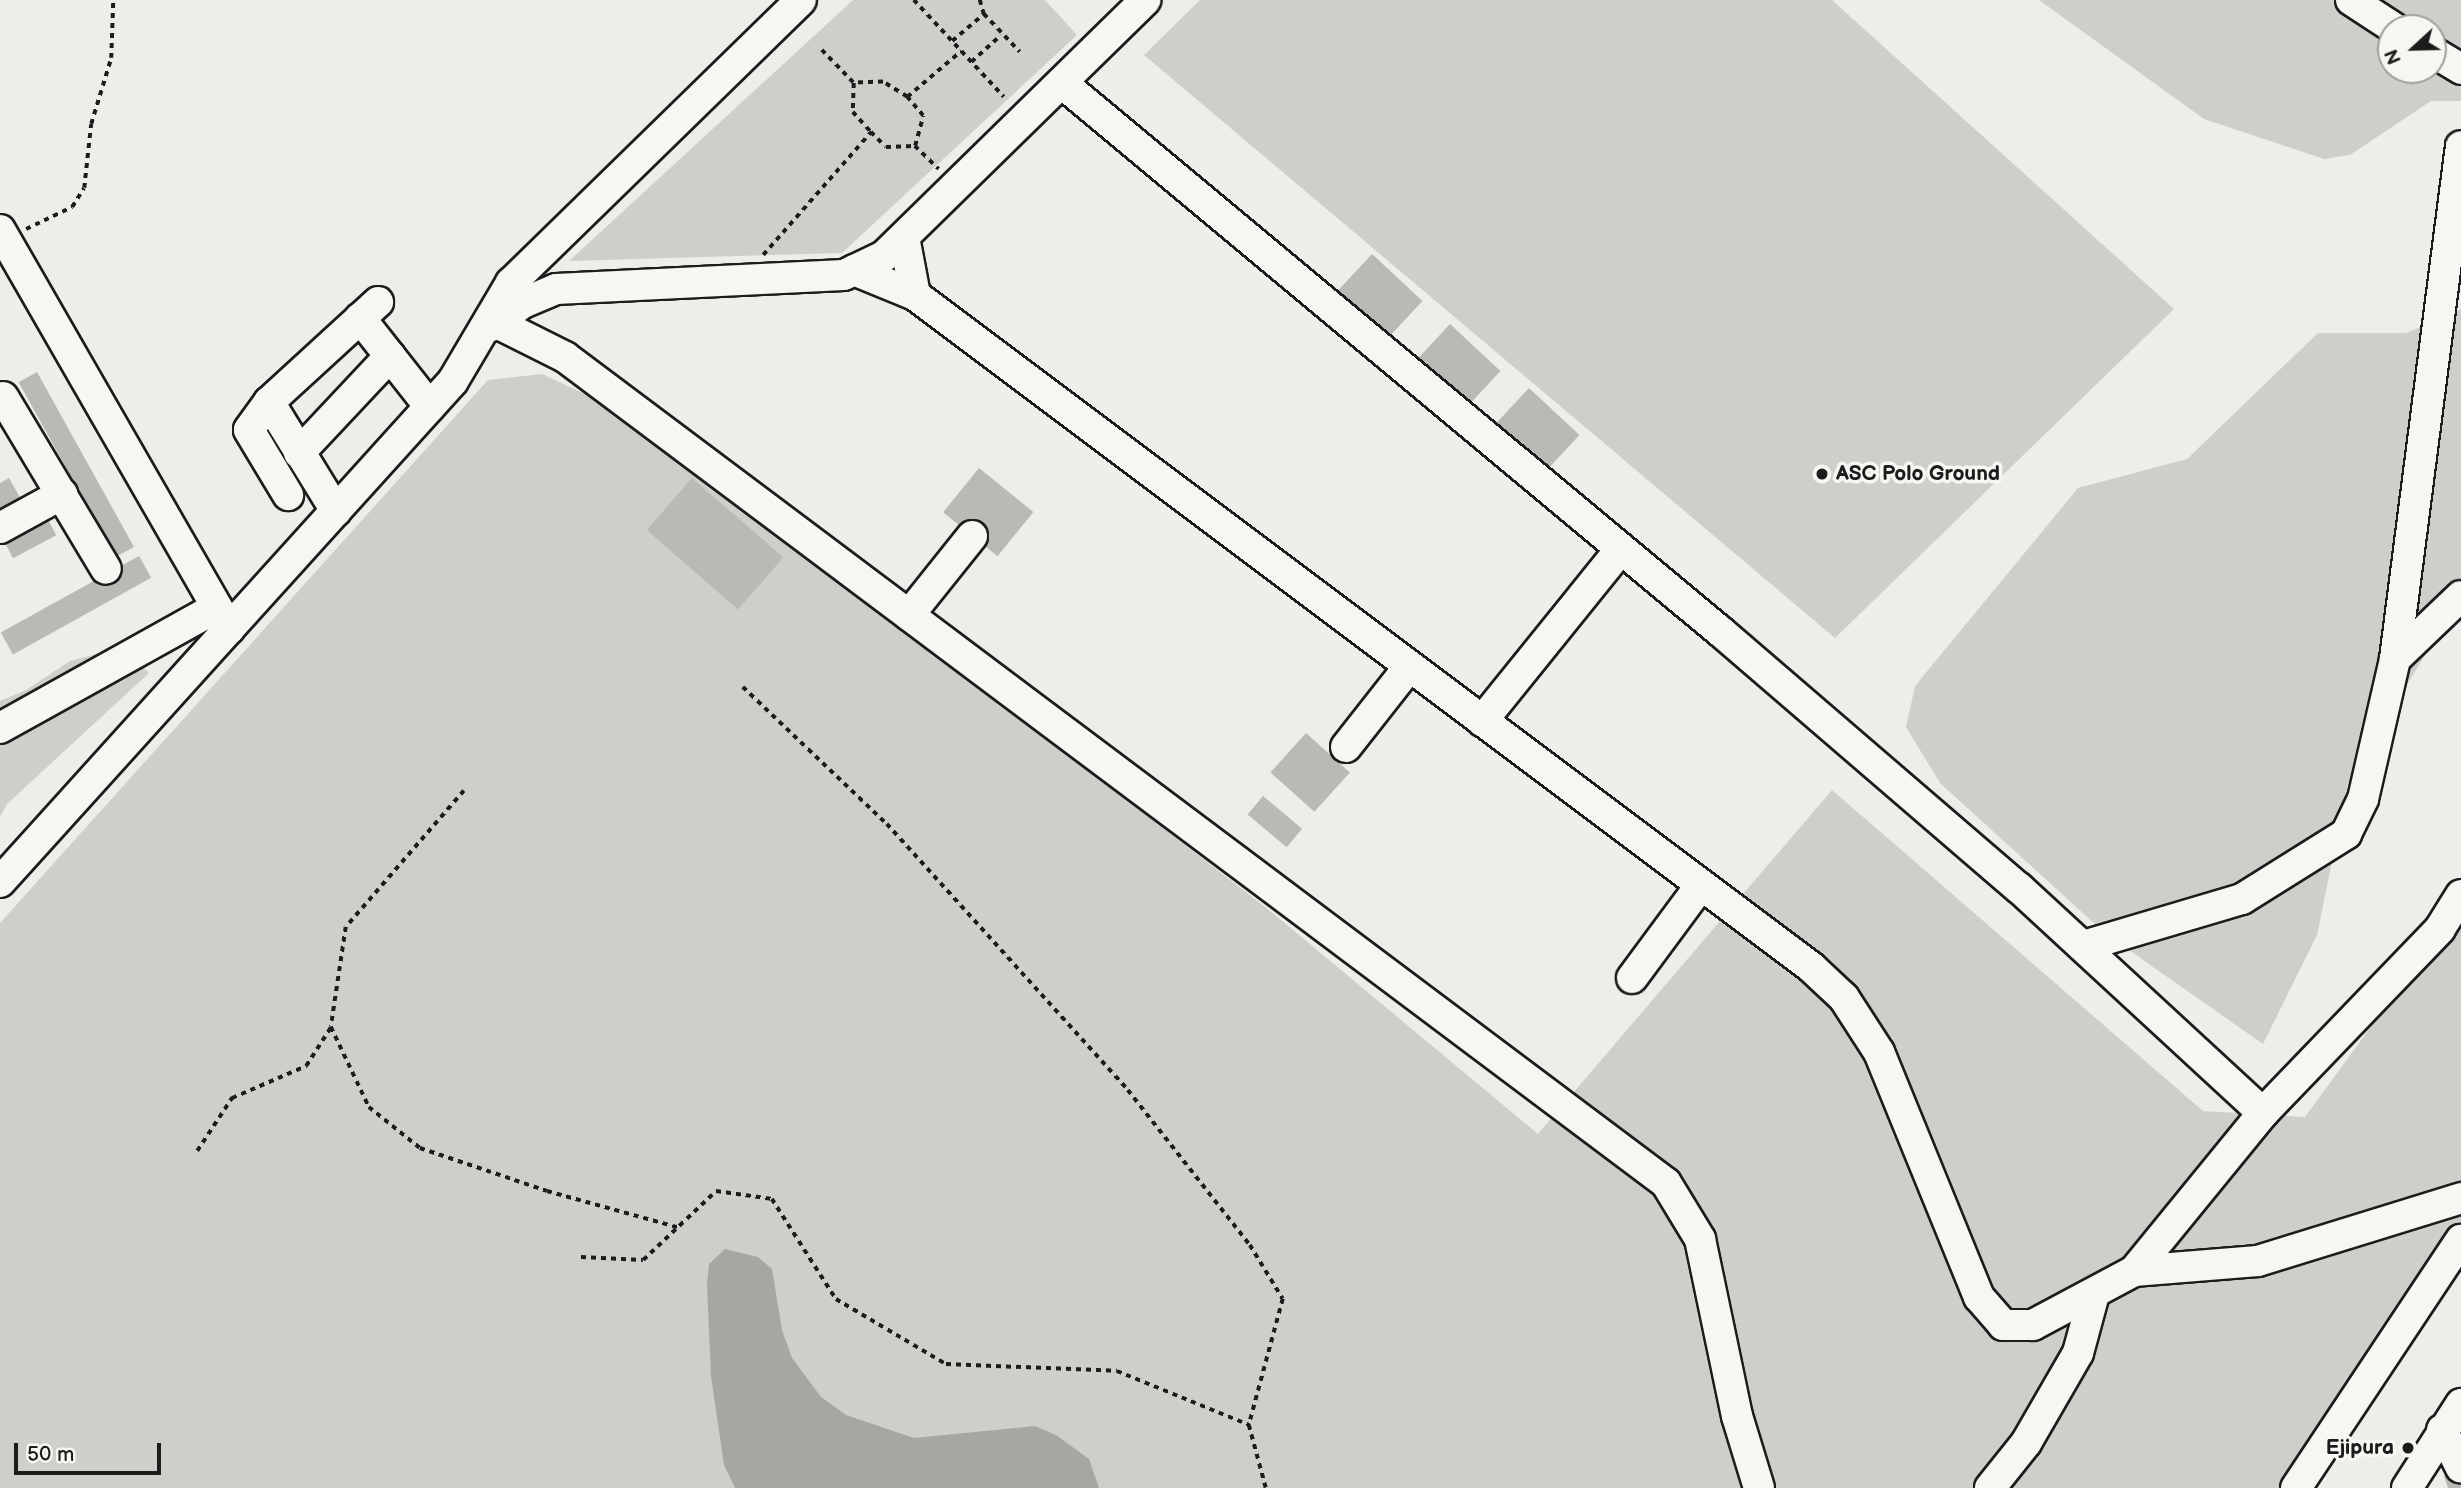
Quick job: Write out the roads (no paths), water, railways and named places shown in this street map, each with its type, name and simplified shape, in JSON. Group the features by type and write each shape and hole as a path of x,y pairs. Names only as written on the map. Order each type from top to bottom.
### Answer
{"street":[{"path":"0,882 223,618 336,511 453,381 489,328 511,283 801,0"},
{"path":"489,328 523,303 556,289 844,275 884,256 1146,0"},
{"path":"2351,0 2377,17"},
{"path":"1062,83 1621,549 2083,946 2263,1113"},
{"path":"2083,946 2242,899 2308,862 2346,834 2363,799 2395,659 2461,145"},
{"path":"2,236 223,618"},
{"path":"904,237 915,295"},
{"path":"854,270 915,295 1090,423 1409,667 1811,967 1859,1016 1879,1052 1951,1233 1990,1313 2003,1325 2034,1325 2134,1271 2263,1113 2440,929 2461,895"},
{"path":"288,495 249,430 269,402 369,310 390,356 430,407"},
{"path":"489,328 565,357 1666,1183 1688,1213 1700,1239 1737,1416 1759,1488"},
{"path":"299,453 390,356"},
{"path":"3,397 106,569"},
{"path":"269,402 336,511"},
{"path":"0,528 62,494"},
{"path":"909,615 972,536"},
{"path":"1482,720 1621,549"},
{"path":"2395,659 2461,596"},
{"path":"0,728 223,618"},
{"path":"1346,747 1409,667"},
{"path":"1632,978 1700,886"},
{"path":"2134,1271 2258,1261 2461,1198"},
{"path":"2296,1488 2461,1240"},
{"path":"1990,1488 2026,1443 2078,1353 2094,1294"},
{"path":"2455,1414 2461,1468"},
{"path":"2416,1482 2455,1414"}],"place":[{"name":"ASC Polo Ground","path":"1822,474"},
{"name":"Ejipura","path":"2408,1448"}]}
